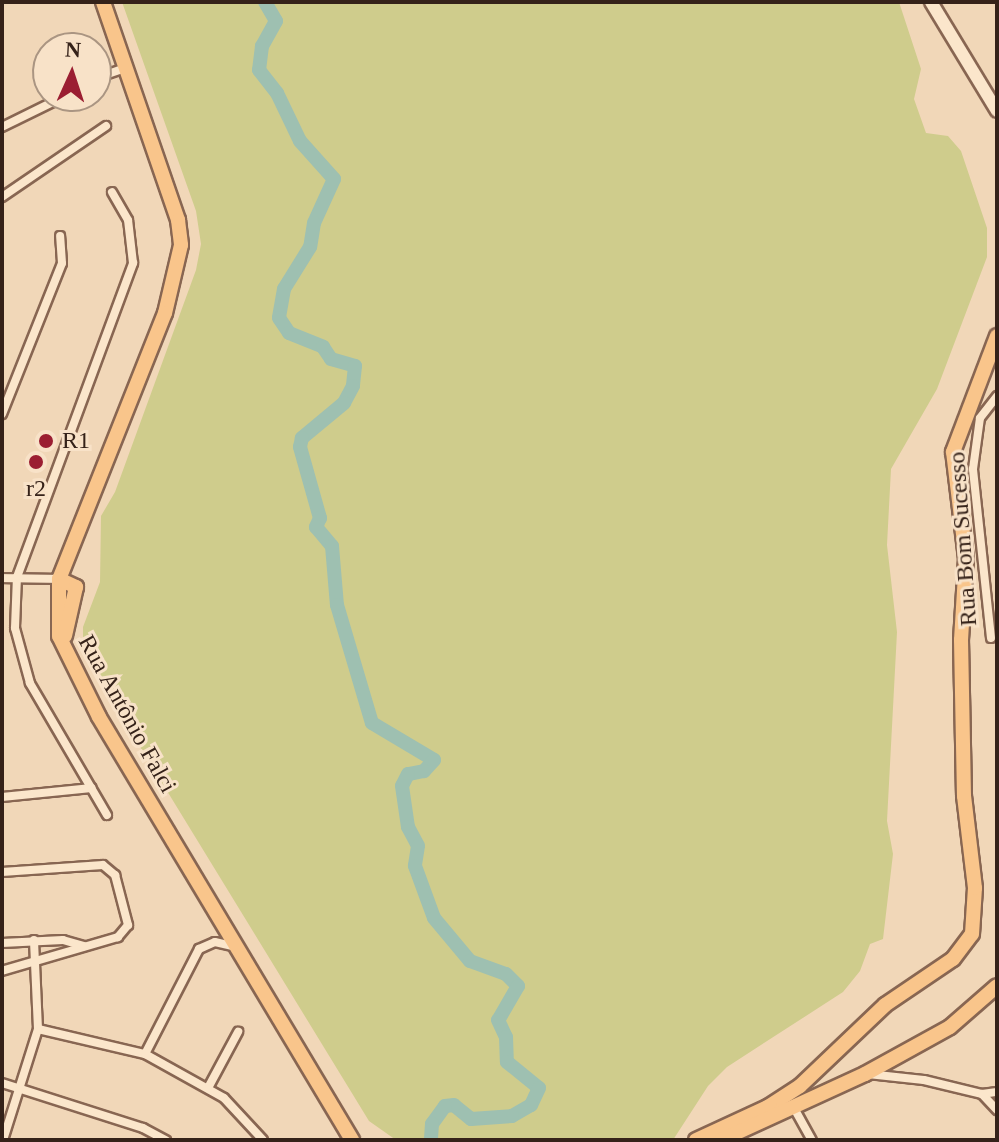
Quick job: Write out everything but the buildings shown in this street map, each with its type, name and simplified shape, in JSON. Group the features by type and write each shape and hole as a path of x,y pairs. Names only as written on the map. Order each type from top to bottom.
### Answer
{"main road":[{"path":"59,579 178,268 178,220 103,2"},
{"path":"763,1110 800,1086 885,1005 960,953 975,923 964,796 961,640 966,559 953,452 997,336"},
{"name":"Rua Antônio Falci","path":"59,579 76,587 66,624 69,664 352,1140"},
{"path":"696,1140 889,1057 965,1017 997,986"},
{"path":"721,1140 865,1074 889,1057"},
{"path":"737,1133 809,1090 830,1058"}],"street":[{"path":"931,2 997,111"},
{"path":"112,72 125,68"},
{"path":"2,127 32,112"},
{"path":"2,197 106,126"},
{"path":"107,815 20,656 17,577 133,263 128,220 112,192"},
{"path":"2,414 62,263 60,236"},
{"name":"Rua Bom Sucesso","path":"991,638 973,469 980,418 997,396"},
{"path":"2,578 59,579"},
{"path":"2,797 92,788"},
{"path":"2,872 103,865 115,875 127,919 126,931 118,937 2,971"},
{"path":"2,943 34,940 84,946"},
{"path":"3,1140 38,1029 31,963 34,940"},
{"path":"145,1054 199,949 215,942 237,947"},
{"path":"38,1029 145,1054 208,1088 242,1113 263,1140"},
{"path":"208,1088 238,1032"},
{"path":"865,1074 924,1080 982,1094 997,1092"},
{"path":"2,1083 143,1128 166,1140"},
{"path":"982,1094 997,1110"},
{"path":"794,1108 812,1140"}],"shaded area":[{"path":"122,2 899,2 921,69 914,99 926,133 948,136 961,151 987,228 987,257 937,389 891,469 887,545 897,632 887,821 893,854 883,939 870,944 860,971 843,992 727,1067 708,1086 673,1140 396,1140 369,1121 93,670 83,648 83,627 100,582 101,516 115,492 196,270 201,244 196,211"}],"waterway":[{"path":"265,2 276,21 262,46 259,70 277,93 300,141 334,179 314,223 310,247 284,289 279,318 289,333 323,347 331,359 355,366 353,386 344,403 302,438 300,447 320,518 316,527 332,546 337,605 372,723 434,760 424,771 408,774 402,786 408,827 418,846 415,866 434,918 470,961 506,974 518,986 498,1020 506,1037 507,1062 539,1088 531,1105 512,1116 471,1119 454,1105 445,1106 432,1124 431,1140"}],"place":[{"name":"R1","path":"46,441"},
{"name":"r2","path":"36,462"}]}
